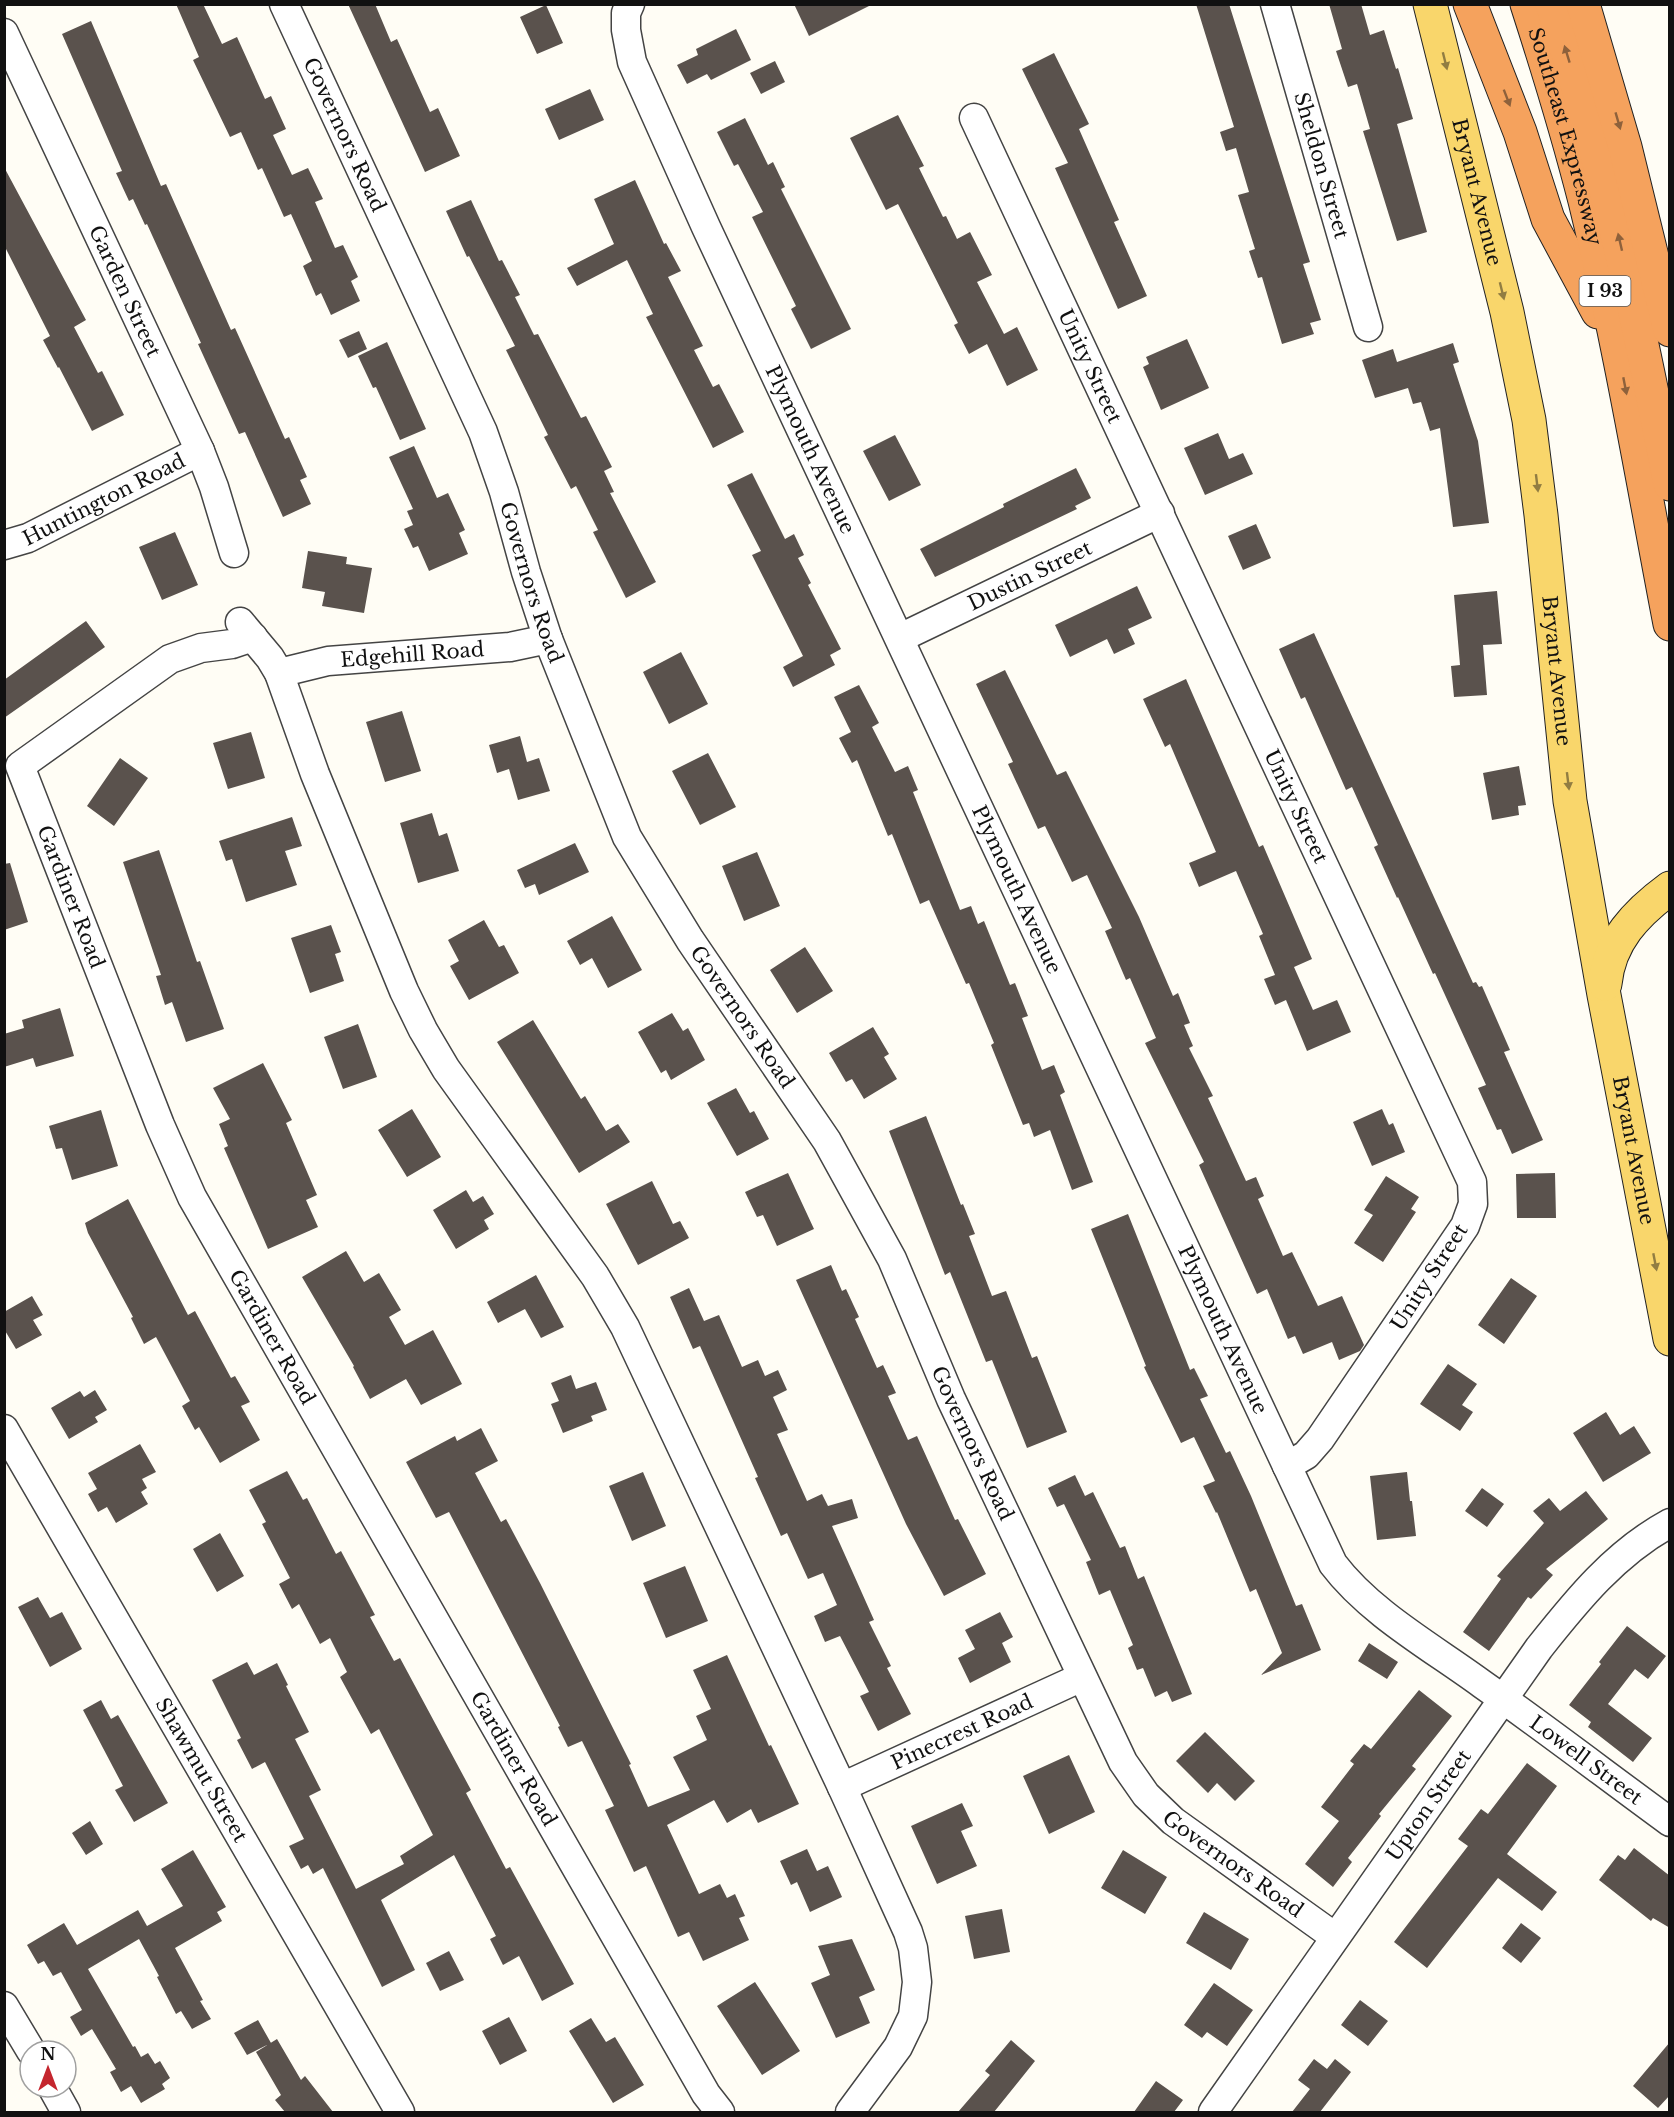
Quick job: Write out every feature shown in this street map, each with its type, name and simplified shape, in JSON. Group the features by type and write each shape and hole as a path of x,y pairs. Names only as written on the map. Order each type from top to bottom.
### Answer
{"highway":[{"path":"1470,4 1523,141 1548,219 1617,347"},
{"name":"Southeast Expressway","path":"1527,4 1585,202 1617,347 1670,624"},
{"name":"I 93","path":"1552,4 1583,104 1620,241 1670,484"},
{"name":"I 93","path":"1583,4 1625,147 1670,330"},
{"path":"1606,4 1633,93 1670,232"}],"main road":[{"name":"Bryant Avenue","path":"1430,4 1503,292 1529,420 1569,790 1604,995 1670,1339"},
{"path":"1604,995 1606,973 1617,941 1636,917 1666,891"}],"street":[{"name":"Governors Road","path":"284,4 483,432 504,492 526,572 548,639 627,837 690,940 827,1141 892,1259 951,1399 1123,1762 1133,1779 1158,1808 1335,1938"},
{"name":"Sheldon Street","path":"1275,4 1368,327"},
{"name":"Plymouth Avenue","path":"628,7 628,45 637,76 1323,1546 1345,1580 1376,1608 1503,1698"},
{"name":"Garden Street","path":"4,33 200,451 214,487 234,553"},
{"name":"Unity Street","path":"974,118 1464,1160 1472,1182 1473,1204 1465,1226 1320,1439 1306,1455 1287,1466"},
{"name":"Huntington Road","path":"4,545 28,538 200,451"},
{"name":"Dustin Street","path":"900,638 1160,513"},
{"name":"Gardiner Road","path":"720,2112 700,2084 196,1205 160,1125 20,766 170,659 193,650 232,644 246,629 279,673 320,784 404,991 423,1030 446,1069 616,1308 908,1932 916,1964 917,1982 913,2016 907,2032 850,2112"},
{"name":"Edgehill Road","path":"279,673 328,661 510,647 548,639"},
{"name":"Shawmut Street","path":"9,1447 400,2112"},
{"name":"Upton Street","path":"1213,2112 1503,1698 1565,1615 1602,1574 1638,1543 1670,1523"},
{"name":"Pinecrest Road","path":"842,1787 1082,1677"},
{"name":"Lowell Street","path":"1503,1698 1670,1822"},
{"path":"4,2006 24,2039"}],"building":[{"path":"176,4 203,4 222,44 237,37 265,99 271,96 286,129 273,135 292,175 308,168 323,199 315,202 335,248 343,245 358,277 351,281 360,301 331,315 321,293 316,296 303,266 312,261 291,214 284,217 262,168 258,170 241,132 230,137 193,60 199,57"},
{"path":"348,4 375,4 391,42 397,39 430,112 438,108 460,156 425,172"},
{"path":"794,4 873,4 809,36"},
{"path":"1196,4 1229,4 1310,262 1303,264 1321,320 1310,323 1314,334 1282,344 1262,277 1258,278 1249,251 1255,249 1238,195 1249,192 1236,148 1226,151 1220,132 1234,127"},
{"path":"1329,4 1361,4 1370,35 1384,30 1413,119 1397,124 1427,232 1397,241 1363,131 1370,129 1357,84 1348,87 1336,51 1342,49"},
{"path":"546,5 563,43 537,54 520,17"},
{"path":"91,21 161,186 166,184 231,330 235,328 285,439 289,437 307,477 300,480 311,504 283,517 245,432 239,434 147,224 145,225 133,199 129,201 116,173 122,171 62,34"},
{"path":"736,29 751,60 711,80 707,74 687,84 677,65 698,55 696,49"},
{"path":"1054,53 1089,124 1079,129 1119,220 1114,222 1147,296 1118,309 1055,168 1068,163 1022,69"},
{"path":"775,61 785,82 761,94 750,73"},
{"path":"590,89 604,120 559,140 545,109"},
{"path":"898,115 924,166 919,168 943,217 946,216 957,239 970,232 992,275 977,282 1004,334 1017,327 1038,370 1007,386 987,344 969,354 954,325 958,323 898,204 886,210 850,138"},
{"path":"745,118 768,165 773,162 785,187 781,189 851,329 811,349 791,309 796,306 752,217 763,212 738,164 734,166 717,132"},
{"path":"4,167 86,320 74,327 98,373 102,371 124,415 92,431 43,340 50,336 4,245"},
{"path":"635,180 664,244 666,243 681,271 668,277 703,346 694,350 713,387 719,384 744,432 713,448 646,317 653,314 627,260 577,286 567,268 614,244 594,199"},
{"path":"471,200 499,261 502,260 520,295 515,297 534,335 538,334 581,418 586,416 612,467 604,471 614,492 610,493 656,582 626,598 593,532 598,530 576,486 571,489 544,437 548,435 506,350 515,346 469,256 467,257 446,211"},
{"path":"359,331 367,349 348,358 339,340"},
{"path":"1187,339 1209,388 1161,410 1143,367 1149,364 1146,357"},
{"path":"387,342 426,429 400,440 376,387 373,388 358,356"},
{"path":"1453,343 1459,362 1453,364 1478,441 1489,523 1453,527 1440,428 1430,431 1421,402 1413,404 1408,388 1375,398 1362,360 1393,349 1397,362"},
{"path":"1218,433 1229,459 1243,453 1253,474 1205,495 1184,448"},
{"path":"895,435 921,485 889,501 863,451"},
{"path":"414,446 437,498 448,493 465,530 459,533 468,554 429,571 418,546 413,548 404,529 413,525 407,511 413,509 389,457"},
{"path":"1076,468 1091,498 1075,506 1077,509 935,577 920,549"},
{"path":"752,473 785,539 794,534 804,555 798,558 811,583 808,585 841,649 830,655 835,665 793,687 783,667 803,656 752,555 761,551 727,485"},
{"path":"1256,524 1271,558 1243,570 1228,536"},
{"path":"175,532 198,585 162,600 139,547"},
{"path":"308,551 347,557 346,564 372,568 364,613 322,606 325,592 302,588"},
{"path":"1137,586 1152,618 1128,629 1135,644 1114,654 1107,639 1070,657 1055,625"},
{"path":"1497,591 1502,644 1483,645 1487,695 1454,697 1451,666 1460,665 1454,595"},
{"path":"86,621 105,647 4,718 4,680"},
{"path":"1314,633 1473,983 1476,982 1479,987 1482,986 1510,1050 1504,1052 1543,1140 1512,1154 1501,1129 1497,1130 1478,1088 1486,1085 1374,847 1378,845 1352,787 1346,790 1305,697 1301,699 1279,649"},
{"path":"681,652 708,704 669,724 643,672"},
{"path":"1005,670 1057,775 1066,771 1139,917 1173,996 1178,993 1190,1023 1184,1025 1193,1046 1189,1048 1213,1096 1208,1098 1246,1181 1256,1177 1264,1196 1258,1199 1283,1256 1292,1252 1318,1306 1342,1296 1364,1345 1360,1351 1339,1360 1332,1342 1303,1354 1295,1336 1288,1339 1267,1289 1257,1294 1199,1165 1204,1162 1145,1043 1156,1038 1130,978 1126,980 1105,931 1112,928 1087,875 1072,882 1045,826 1038,829 1008,764 1013,762 976,684"},
{"path":"1186,679 1259,847 1263,845 1312,959 1294,967 1313,1010 1337,1000 1351,1032 1307,1051 1286,1000 1275,1005 1264,979 1275,975 1259,936 1263,934 1236,871 1199,887 1189,863 1216,852 1170,744 1165,747 1143,699"},
{"path":"859,685 879,723 872,727 895,772 908,766 918,790 913,792 960,910 971,906 978,924 984,921 1010,985 1015,983 1028,1016 1022,1018 1042,1070 1054,1065 1065,1092 1060,1095 1093,1182 1072,1190 1050,1130 1034,1137 1029,1123 1023,1125 991,1045 994,1043 969,983 966,984 929,900 920,904 892,834 888,836 857,760 852,763 839,738 851,732 834,697"},
{"path":"402,711 421,771 385,782 366,722"},
{"path":"251,732 265,778 228,789 213,743"},
{"path":"520,736 527,762 539,758 550,791 518,800 509,769 497,773 489,745"},
{"path":"708,753 736,807 700,825 672,771"},
{"path":"120,758 148,778 114,826 87,806"},
{"path":"1519,766 1526,805 1518,806 1519,815 1492,820 1483,773"},
{"path":"432,813 439,836 447,833 459,871 418,883 400,823"},
{"path":"292,817 302,846 285,851 297,885 246,902 232,859 226,861 219,841"},
{"path":"575,843 589,872 539,895 535,884 525,888 517,870"},
{"path":"159,850 197,962 200,961 224,1029 186,1042 172,1002 165,1005 156,976 161,975 123,862"},
{"path":"757,852 780,906 744,921 722,866"},
{"path":"10,863 28,922 4,930 4,864"},
{"path":"612,916 642,970 608,988 592,958 580,965 567,941"},
{"path":"484,920 499,947 504,945 519,973 469,1000 450,966 459,961 448,940"},
{"path":"331,925 341,952 335,954 344,981 310,993 291,938"},
{"path":"805,947 833,991 797,1013 770,970"},
{"path":"60,1008 74,1056 36,1067 33,1058 4,1067 4,1034 24,1028 22,1020"},
{"path":"672,1013 683,1031 688,1028 705,1060 671,1080 666,1070 661,1073 638,1032"},
{"path":"533,1020 581,1099 585,1096 606,1131 618,1124 630,1142 579,1173 497,1042"},
{"path":"358,1024 377,1077 343,1089 324,1037"},
{"path":"873,1027 889,1054 884,1057 897,1079 864,1099 852,1079 846,1082 829,1053"},
{"path":"263,1063 292,1120 286,1123 317,1195 306,1200 318,1227 268,1249 224,1148 228,1146 219,1124 230,1119 213,1088"},
{"path":"736,1088 750,1113 754,1111 769,1139 737,1156 707,1103"},
{"path":"412,1109 441,1157 407,1177 378,1130"},
{"path":"1382,1109 1389,1125 1393,1123 1405,1152 1372,1166 1353,1122"},
{"path":"101,1110 118,1166 72,1180 62,1148 56,1149 49,1126"},
{"path":"926,1116 961,1205 963,1204 975,1234 969,1236 992,1296 1006,1291 1032,1358 1037,1356 1067,1432 1027,1448 992,1360 986,1362 950,1272 945,1275 889,1131"},
{"path":"788,1173 814,1229 777,1246 763,1215 757,1217 745,1192"},
{"path":"1555,1173 1556,1218 1517,1218 1516,1174"},
{"path":"1386,1176 1419,1197 1411,1209 1416,1212 1383,1262 1354,1243 1373,1215 1364,1210"},
{"path":"652,1181 673,1224 680,1221 689,1238 638,1265 606,1204"},
{"path":"466,1190 473,1202 483,1196 494,1214 484,1220 489,1229 456,1249 433,1210"},
{"path":"128,1199 188,1315 195,1311 231,1378 235,1376 250,1402 241,1406 260,1440 220,1463 199,1427 195,1430 182,1406 190,1401 156,1337 144,1344 131,1318 133,1317 88,1233 85,1223"},
{"path":"1128,1214 1190,1370 1194,1368 1208,1396 1200,1399 1226,1453 1230,1451 1296,1606 1302,1604 1321,1650 1261,1675 1282,1653 1256,1589 1250,1592 1217,1512 1203,1486 1215,1481 1194,1437 1181,1443 1144,1367 1146,1366 1091,1229"},
{"path":"346,1251 364,1282 379,1273 401,1310 389,1317 405,1345 433,1330 462,1384 421,1405 406,1379 370,1399 354,1366 302,1277"},
{"path":"831,1265 842,1291 846,1289 859,1317 855,1319 877,1368 883,1365 896,1393 888,1396 908,1440 917,1436 955,1520 958,1519 986,1574 944,1596 906,1524 796,1280"},
{"path":"536,1275 564,1327 541,1338 525,1309 498,1323 487,1302"},
{"path":"1511,1278 1537,1296 1504,1344 1478,1325"},
{"path":"689,1288 704,1321 719,1315 742,1367 758,1360 765,1376 778,1370 787,1390 773,1397 788,1430 777,1434 807,1501 822,1494 828,1506 852,1499 858,1518 832,1526 874,1620 869,1622 891,1666 887,1668 911,1714 878,1731 860,1696 869,1692 840,1636 825,1642 814,1616 837,1605 823,1573 808,1579 787,1533 781,1536 755,1478 758,1477 700,1346 693,1349 670,1297"},
{"path":"32,1296 43,1315 33,1320 42,1335 16,1349 4,1329 4,1312"},
{"path":"1448,1364 1477,1384 1462,1405 1473,1412 1460,1431 1420,1404"},
{"path":"571,1375 576,1389 596,1382 607,1410 591,1416 593,1421 563,1433 551,1404 559,1401 551,1383"},
{"path":"95,1390 107,1410 95,1417 98,1422 69,1439 51,1408 80,1391 84,1397"},
{"path":"1606,1412 1620,1435 1634,1426 1651,1453 1603,1482 1573,1433"},
{"path":"481,1428 498,1461 475,1473 501,1522 506,1519 540,1583 631,1764 629,1765 648,1807 690,1790 673,1757 707,1740 696,1716 711,1709 693,1670 727,1655 799,1804 758,1823 751,1809 727,1823 714,1800 667,1825 699,1894 720,1884 727,1898 735,1894 745,1916 739,1918 749,1940 703,1961 689,1932 678,1937 646,1866 634,1872 605,1810 614,1806 582,1741 568,1747 558,1727 560,1726 449,1512 436,1518 406,1462 455,1436 457,1441"},
{"path":"140,1444 156,1472 142,1479 147,1488 141,1492 148,1504 116,1523 107,1507 98,1512 88,1494 97,1489 88,1473"},
{"path":"287,1471 303,1500 307,1498 336,1554 341,1551 375,1615 370,1617 394,1661 400,1658 471,1790 466,1793 506,1869 510,1867 574,1984 542,2001 519,1956 503,1965 490,1939 496,1936 454,1855 381,1900 415,1970 382,1987 323,1868 313,1874 308,1865 301,1869 289,1846 304,1839 265,1762 252,1769 237,1740 241,1738 212,1680 247,1662 254,1675 277,1663 309,1732 295,1739 321,1790 309,1796 356,1889 404,1864 400,1856 433,1835 379,1729 371,1734 340,1677 347,1672 330,1638 320,1644 299,1604 292,1609 279,1584 290,1578 262,1524 266,1522 249,1490"},
{"path":"643,1472 666,1526 632,1541 609,1486"},
{"path":"1407,1472 1416,1536 1377,1540 1370,1476"},
{"path":"1075,1475 1085,1496 1093,1492 1120,1548 1125,1546 1138,1579 1144,1576 1192,1694 1172,1702 1167,1691 1155,1697 1143,1668 1137,1670 1128,1648 1133,1645 1110,1590 1099,1595 1086,1562 1091,1560 1064,1504 1057,1507 1048,1488"},
{"path":"1482,1488 1504,1504 1487,1527 1465,1511"},
{"path":"1586,1491 1608,1519 1546,1569 1553,1575 1531,1599 1528,1597 1489,1651 1463,1632 1501,1579 1497,1576 1544,1523 1533,1511 1549,1498 1560,1511"},
{"path":"220,1533 244,1576 217,1592 193,1549"},
{"path":"685,1566 708,1621 666,1638 643,1583"},
{"path":"38,1597 50,1618 62,1612 82,1649 50,1667 18,1607"},
{"path":"1000,1612 1013,1637 1002,1643 1011,1662 970,1683 958,1658 975,1649 965,1630"},
{"path":"1627,1626 1666,1656 1648,1679 1635,1669 1608,1704 1652,1738 1633,1762 1588,1727 1591,1722 1569,1705"},
{"path":"1369,1643 1398,1662 1387,1679 1358,1661"},
{"path":"1419,1690 1452,1716 1412,1766 1416,1769 1379,1814 1381,1816 1348,1858 1352,1862 1333,1887 1305,1864 1339,1821 1321,1807 1354,1764 1350,1761 1364,1744 1371,1749"},
{"path":"101,1700 111,1719 118,1715 168,1803 134,1822 115,1790 123,1786 83,1710"},
{"path":"1205,1732 1255,1781 1235,1801 1217,1783 1208,1793 1176,1761"},
{"path":"1069,1755 1095,1812 1049,1834 1023,1776"},
{"path":"1527,1763 1557,1786 1507,1854 1557,1892 1542,1911 1498,1878 1427,1968 1394,1942 1468,1846 1458,1839 1481,1809 1488,1814"},
{"path":"962,1803 973,1826 961,1831 977,1866 937,1884 911,1826"},
{"path":"90,1821 103,1844 86,1855 72,1833"},
{"path":"1634,1848 1670,1876 1670,1928 1653,1918 1651,1921 1599,1880 1618,1855 1625,1860"},
{"path":"807,1849 817,1871 828,1866 842,1897 810,1912 797,1882 791,1885 780,1861"},
{"path":"193,1850 226,1907 217,1912 222,1921 175,1948 211,2019 192,2029 181,2011 176,2014 139,1939 88,1969 133,2047 135,2046 141,2057 148,2053 155,2064 160,2061 170,2078 162,2084 165,2089 141,2103 131,2086 121,2092 110,2072 116,2069 92,2029 81,2036 70,2017 82,2010 61,1972 53,1976 44,1961 38,1964 27,1945 64,1923 77,1945 138,1910 147,1926 183,1906 161,1869"},
{"path":"1123,1850 1167,1877 1145,1914 1101,1888"},
{"path":"1002,1909 1010,1952 974,1959 965,1916"},
{"path":"1204,1912 1249,1939 1231,1970 1186,1943"},
{"path":"1521,1923 1541,1938 1521,1963 1502,1948"},
{"path":"852,1939 875,1990 859,1997 870,2023 836,2038 811,1983 830,1975 818,1946"},
{"path":"449,1951 464,1980 440,1991 426,1963"},
{"path":"755,1982 800,2051 762,2075 717,2006"},
{"path":"1214,1983 1253,2010 1227,2046 1207,2032 1202,2038 1184,2025"},
{"path":"1360,2000 1388,2021 1368,2046 1341,2025"},
{"path":"509,2017 527,2051 500,2065 482,2031"},
{"path":"591,2018 606,2042 615,2037 644,2085 613,2103 569,2031"},
{"path":"258,2020 271,2043 247,2055 234,2033"},
{"path":"277,2039 301,2080 305,2076 333,2112 285,2112 275,2100 281,2095 256,2052"},
{"path":"1011,2040 1035,2061 994,2112 958,2112 990,2075 985,2071"},
{"path":"1670,2042 1670,2095 1658,2108 1633,2086"},
{"path":"1314,2059 1327,2069 1335,2059 1351,2072 1320,2112 1292,2112 1310,2089 1298,2080"},
{"path":"1156,2081 1183,2100 1174,2112 1134,2112"}]}
